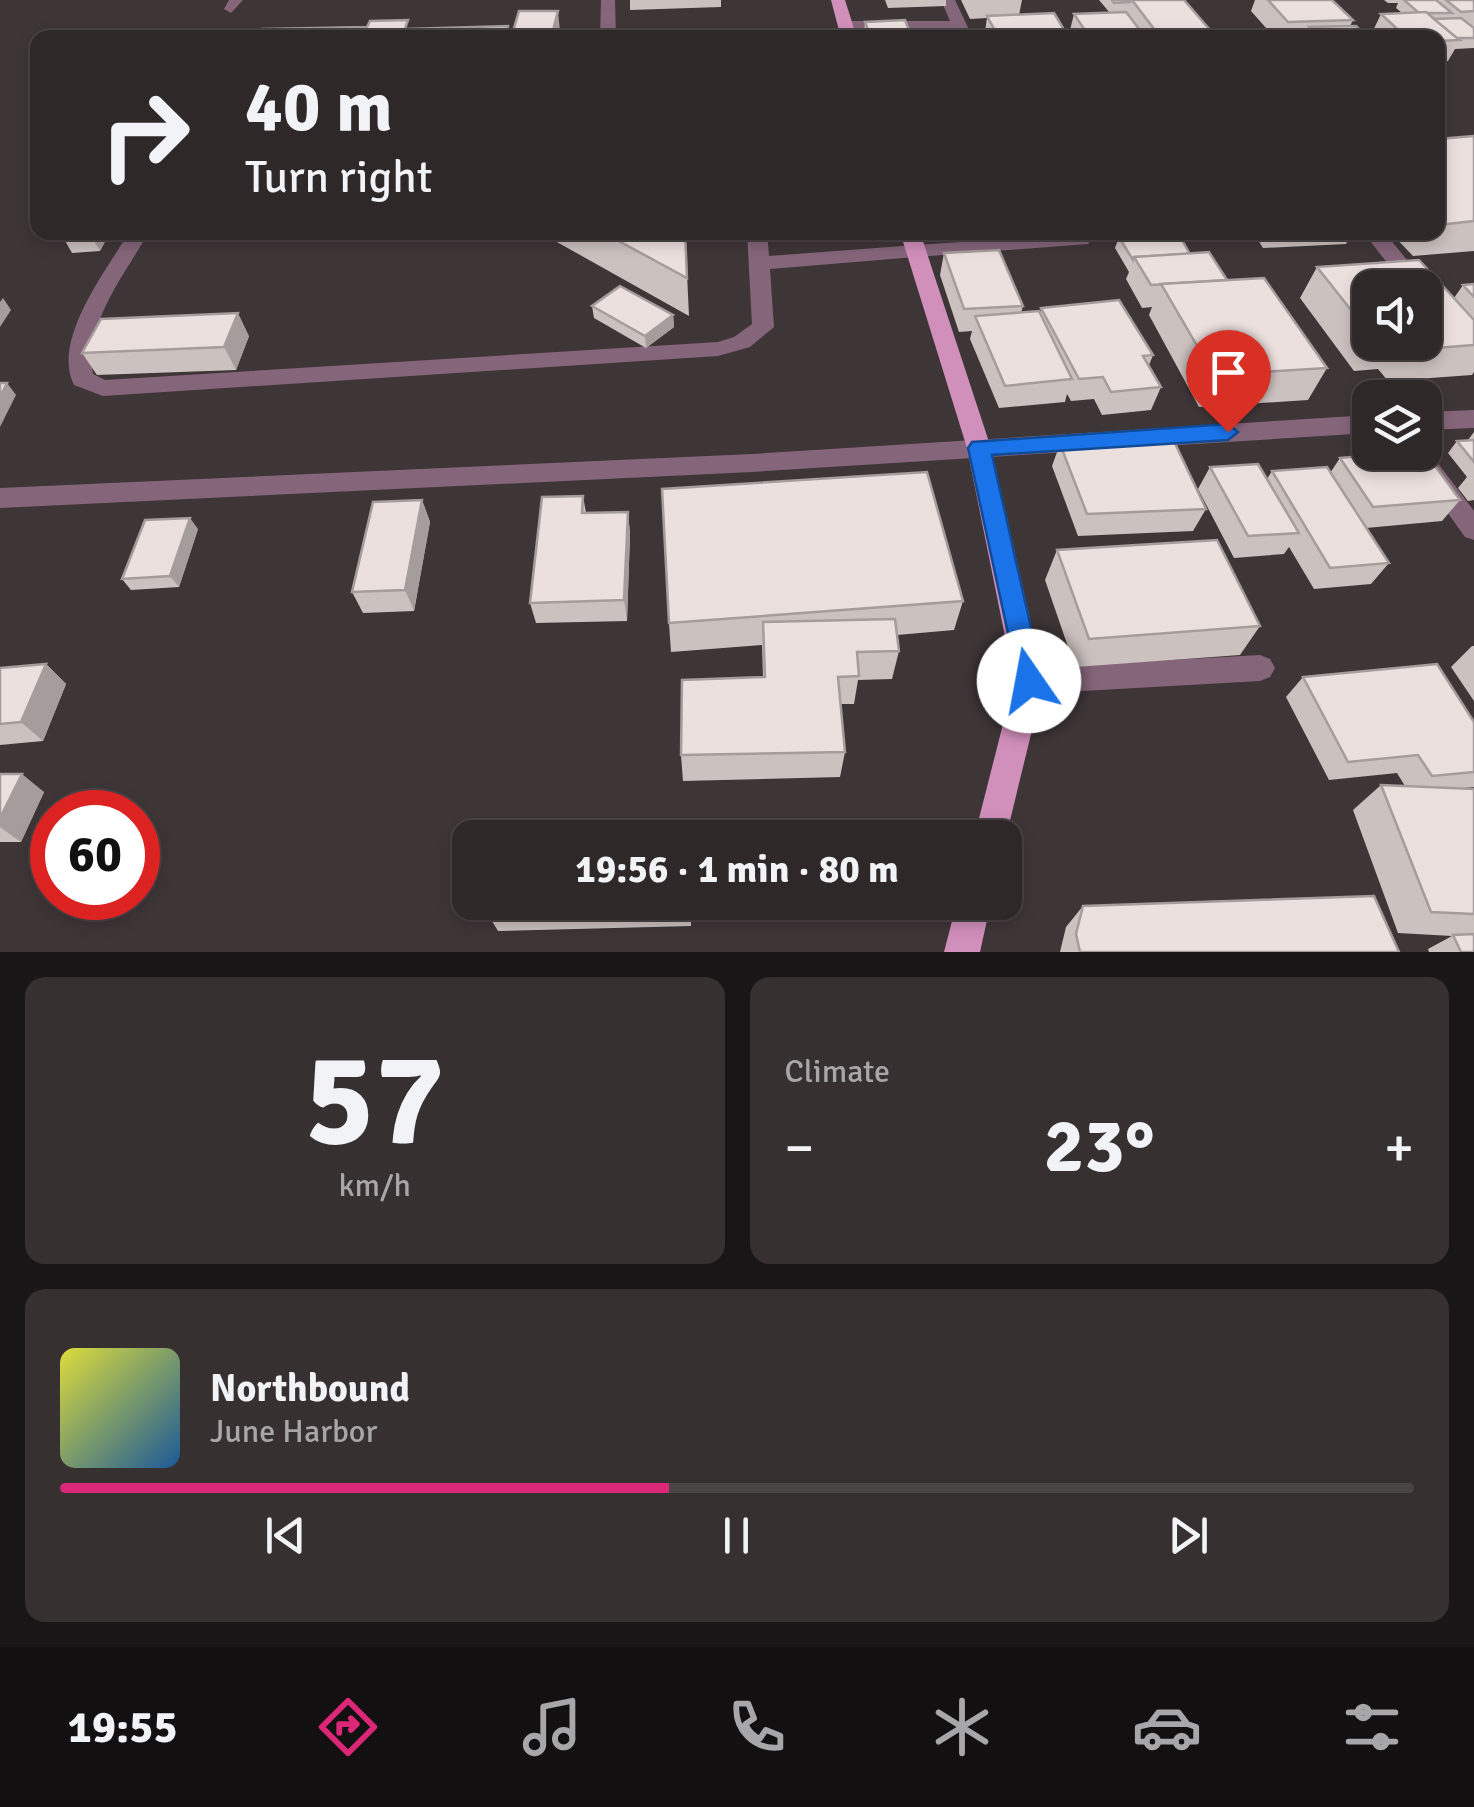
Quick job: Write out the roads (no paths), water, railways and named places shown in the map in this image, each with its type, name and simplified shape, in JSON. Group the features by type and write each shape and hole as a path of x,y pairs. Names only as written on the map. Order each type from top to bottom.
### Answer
{"main road":[{"path":"838,0 846,30"},
{"path":"913,242 980,448 1029,681 994,820"},
{"path":"962,952 970,920"}],"street":[{"path":"608,0 608,30"},
{"path":"948,0 961,30"},
{"path":"135,240 80,340 76,362 82,378 103,388 718,349 742,342 763,327 758,240"},
{"path":"760,263 913,242 968,240"},
{"path":"1081,240 1094,262"},
{"path":"1380,240 1404,270"},
{"path":"1442,420 1474,419"},
{"path":"4,505 1352,425"},
{"path":"1429,470 1474,530"},
{"path":"1029,681 1260,668"}]}
